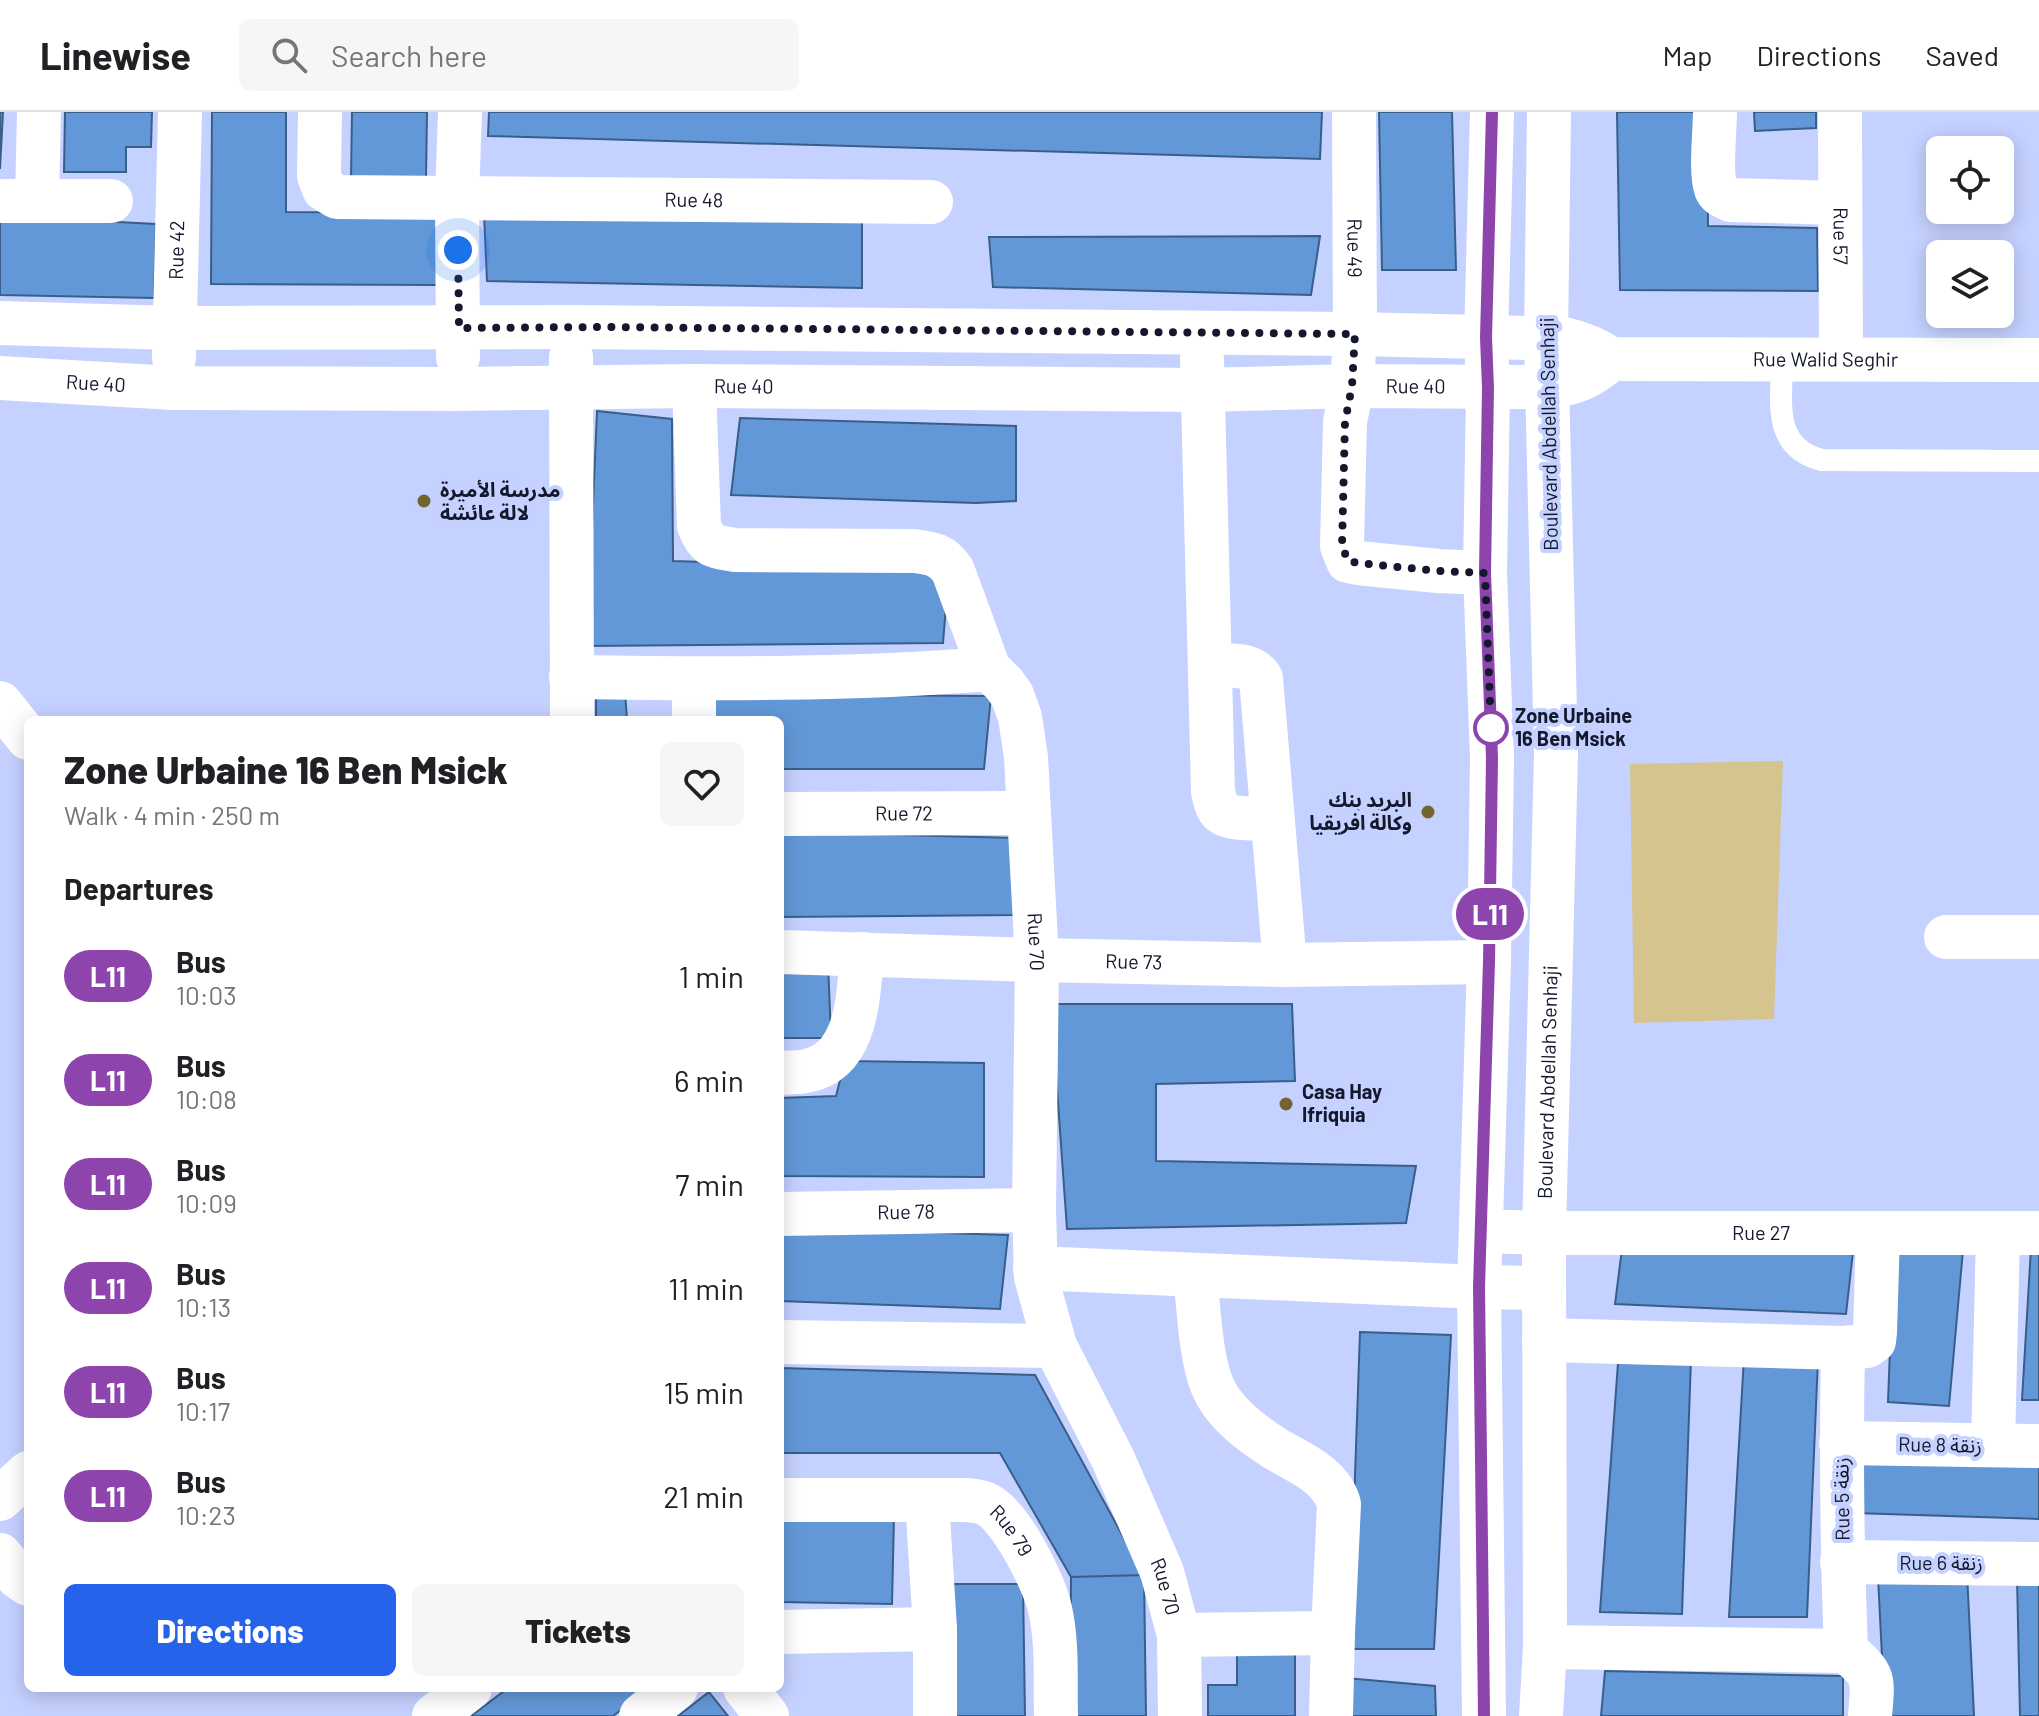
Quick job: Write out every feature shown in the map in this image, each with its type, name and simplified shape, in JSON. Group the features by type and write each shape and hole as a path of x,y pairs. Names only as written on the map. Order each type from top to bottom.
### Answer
{"street":[{"path":"39,112 18,201 111,201"},
{"name":"Rue 42","path":"174,388 180,112"},
{"name":"Rue 48","path":"320,112 319,176 324,189 337,197 931,202"},
{"path":"458,389 460,112"},
{"name":"Rue 49","path":"1354,112 1355,334 1352,386 1344,437 1342,546 1348,561 1358,563 1485,573"},
{"path":"1484,1716 1479,1287 1492,758 1485,573 1486,338 1492,112"},
{"name":"Boulevard Abdellah Senhaji","path":"1541,1716 1545,1647 1544,1233 1556,753 1546,339 1549,112"},
{"path":"1715,112 1714,170 1716,188 1721,195 1731,200 1839,203"},
{"name":"Rue 57","path":"1840,112 1841,359"},
{"path":"0,323 174,328 571,327 1355,334 1486,338"},
{"path":"571,327 572,716"},
{"path":"1202,333 1211,665 1250,668 1261,678 1285,965"},
{"name":"Rue Walid Seghir","path":"1486,338 1564,339 1581,342 1611,359 2039,360"},
{"path":"1488,388 1565,385 1583,380 1611,359"},
{"name":"Rue 40","path":"0,378 174,388 1488,388"},
{"name":"Rue 70","path":"694,386 699,526 704,539 713,546 734,550 914,551 938,555 953,571 989,669 1012,695 1020,717 1026,757 1037,960 1035,1268 1055,1346 1113,1459 1162,1572 1179,1635 1180,1716"},
{"path":"571,677 694,699 989,669"},
{"path":"0,703 24,733"},
{"name":"Rue 72","path":"784,814 1029,813"},
{"path":"1946,937 2039,937"},
{"name":"Rue 73","path":"784,952 1285,965 1489,962"},
{"path":"784,1073 807,1071 838,1054 855,1015 862,954"},
{"name":"Rue 78","path":"784,1214 1034,1210"},
{"name":"Rue 27","path":"1481,1231 2019,1234"},
{"path":"1544,1340 1843,1348 1867,1346 1874,1341 1878,1233"},
{"path":"1993,1445 2019,1234"},
{"path":"1035,1268 1544,1288"},
{"path":"1195,1275 1212,1386 1233,1417 1325,1479 1337,1493 1331,1716"},
{"path":"784,1342 1055,1346"},
{"name":"Rue 5 زنقة","path":"1843,1348 1842,1562 1846,1651"},
{"name":"Rue 8 زنقة","path":"1841,1443 2039,1446"},
{"path":"0,1499 24,1477"},
{"name":"Rue 79","path":"784,1500 967,1500 986,1504 997,1512 1033,1566 1050,1610 1055,1647 1056,1716"},
{"path":"927,1500 935,1629 935,1716"},
{"path":"0,1555 24,1581"},
{"name":"Rue 6 زنقة","path":"1842,1562 2039,1564"},
{"path":"784,1632 935,1629"},
{"path":"1179,1635 1333,1633"},
{"path":"1545,1647 1846,1651 1869,1671 1870,1716"},
{"path":"434,1716 465,1692"},
{"path":"641,1716 671,1692"},
{"path":"748,1692 767,1716"}],"lane":[{"path":"1782,359 1784,429 1798,450 1809,457 1822,460 2039,461"}],"shaded area":[{"path":"1783,761 1774,1019 1634,1023 1630,764"}],"building":[{"path":"0,112 3,112 0,169"},
{"path":"65,112 152,112 151,147 126,147 126,172 64,172"},
{"path":"212,112 286,112 286,212 440,213 439,285 211,284"},
{"path":"352,112 427,112 426,178 351,178"},
{"path":"489,112 1322,112 1320,159 488,136"},
{"path":"1379,112 1452,112 1456,270 1382,270"},
{"path":"1617,112 1707,112 1708,226 1817,228 1818,291 1620,290"},
{"path":"1754,112 1816,112 1816,128 1755,131"},
{"path":"484,214 862,216 862,288 487,281"},
{"path":"0,216 156,224 154,298 0,295"},
{"path":"1320,236 1311,295 993,287 989,237"},
{"path":"597,411 672,419 673,561 949,569 943,643 587,646"},
{"path":"740,418 1016,426 1016,501 976,503 731,495"},
{"path":"625,692 627,716 596,716 596,694"},
{"path":"707,694 991,696 984,769 784,769 784,716 706,716"},
{"path":"784,832 1018,838 1022,915 784,917"},
{"path":"784,962 828,962 831,1038 784,1038"},
{"path":"1051,1004 1292,1004 1295,1081 1156,1084 1156,1161 1416,1166 1406,1223 1067,1229"},
{"path":"845,1061 984,1063 984,1177 784,1176 784,1098 836,1096"},
{"path":"784,1228 1008,1235 1000,1309 784,1301"},
{"path":"1623,1241 1854,1243 1846,1314 1615,1304"},
{"path":"1894,1246 1963,1250 1949,1406 1888,1402"},
{"path":"2031,1248 2039,1248 2039,1400 2022,1400"},
{"path":"1360,1332 1451,1335 1434,1649 1349,1649"},
{"path":"1744,1357 1818,1359 1807,1617 1729,1617"},
{"path":"1691,1359 1682,1614 1600,1612 1618,1363"},
{"path":"784,1368 1035,1375 1144,1575 1071,1577 1000,1453 784,1453"},
{"path":"1861,1454 2039,1462 2039,1519 1855,1513"},
{"path":"784,1514 894,1516 892,1604 784,1602"},
{"path":"1967,1573 1974,1716 1885,1716 1878,1577"},
{"path":"1144,1575 1146,1716 1070,1716 1071,1577"},
{"path":"2039,1575 2039,1716 2020,1716 2017,1577"},
{"path":"949,1584 1023,1584 1025,1716 950,1716"},
{"path":"1237,1652 1295,1652 1295,1716 1208,1716 1208,1685 1237,1685"},
{"path":"1605,1671 1843,1676 1843,1716 1601,1716"},
{"path":"1346,1678 1435,1686 1436,1716 1345,1716"},
{"path":"503,1692 645,1692 613,1716 471,1716"},
{"path":"709,1692 728,1716 678,1716"}],"bus line":[{"name":"L11","path":"1484,1716 1479,1287 1492,758 1485,573 1486,338 1492,112"}],"place":[{"name":"مدرسة الأميرة لالة عائشة","path":"424,501"},
{"name":"Zone Urbaine 16 Ben Msick","path":"1491,728"},
{"name":"البريد بنك وكالة افريقيا","path":"1428,812"},
{"name":"Casa Hay Ifriquia","path":"1286,1104"}],"route":[{"path":"458,250 459,328 1355,334 1352,386 1345,422 1344,553 1348,561 1358,563 1485,573 1491,728"}]}
